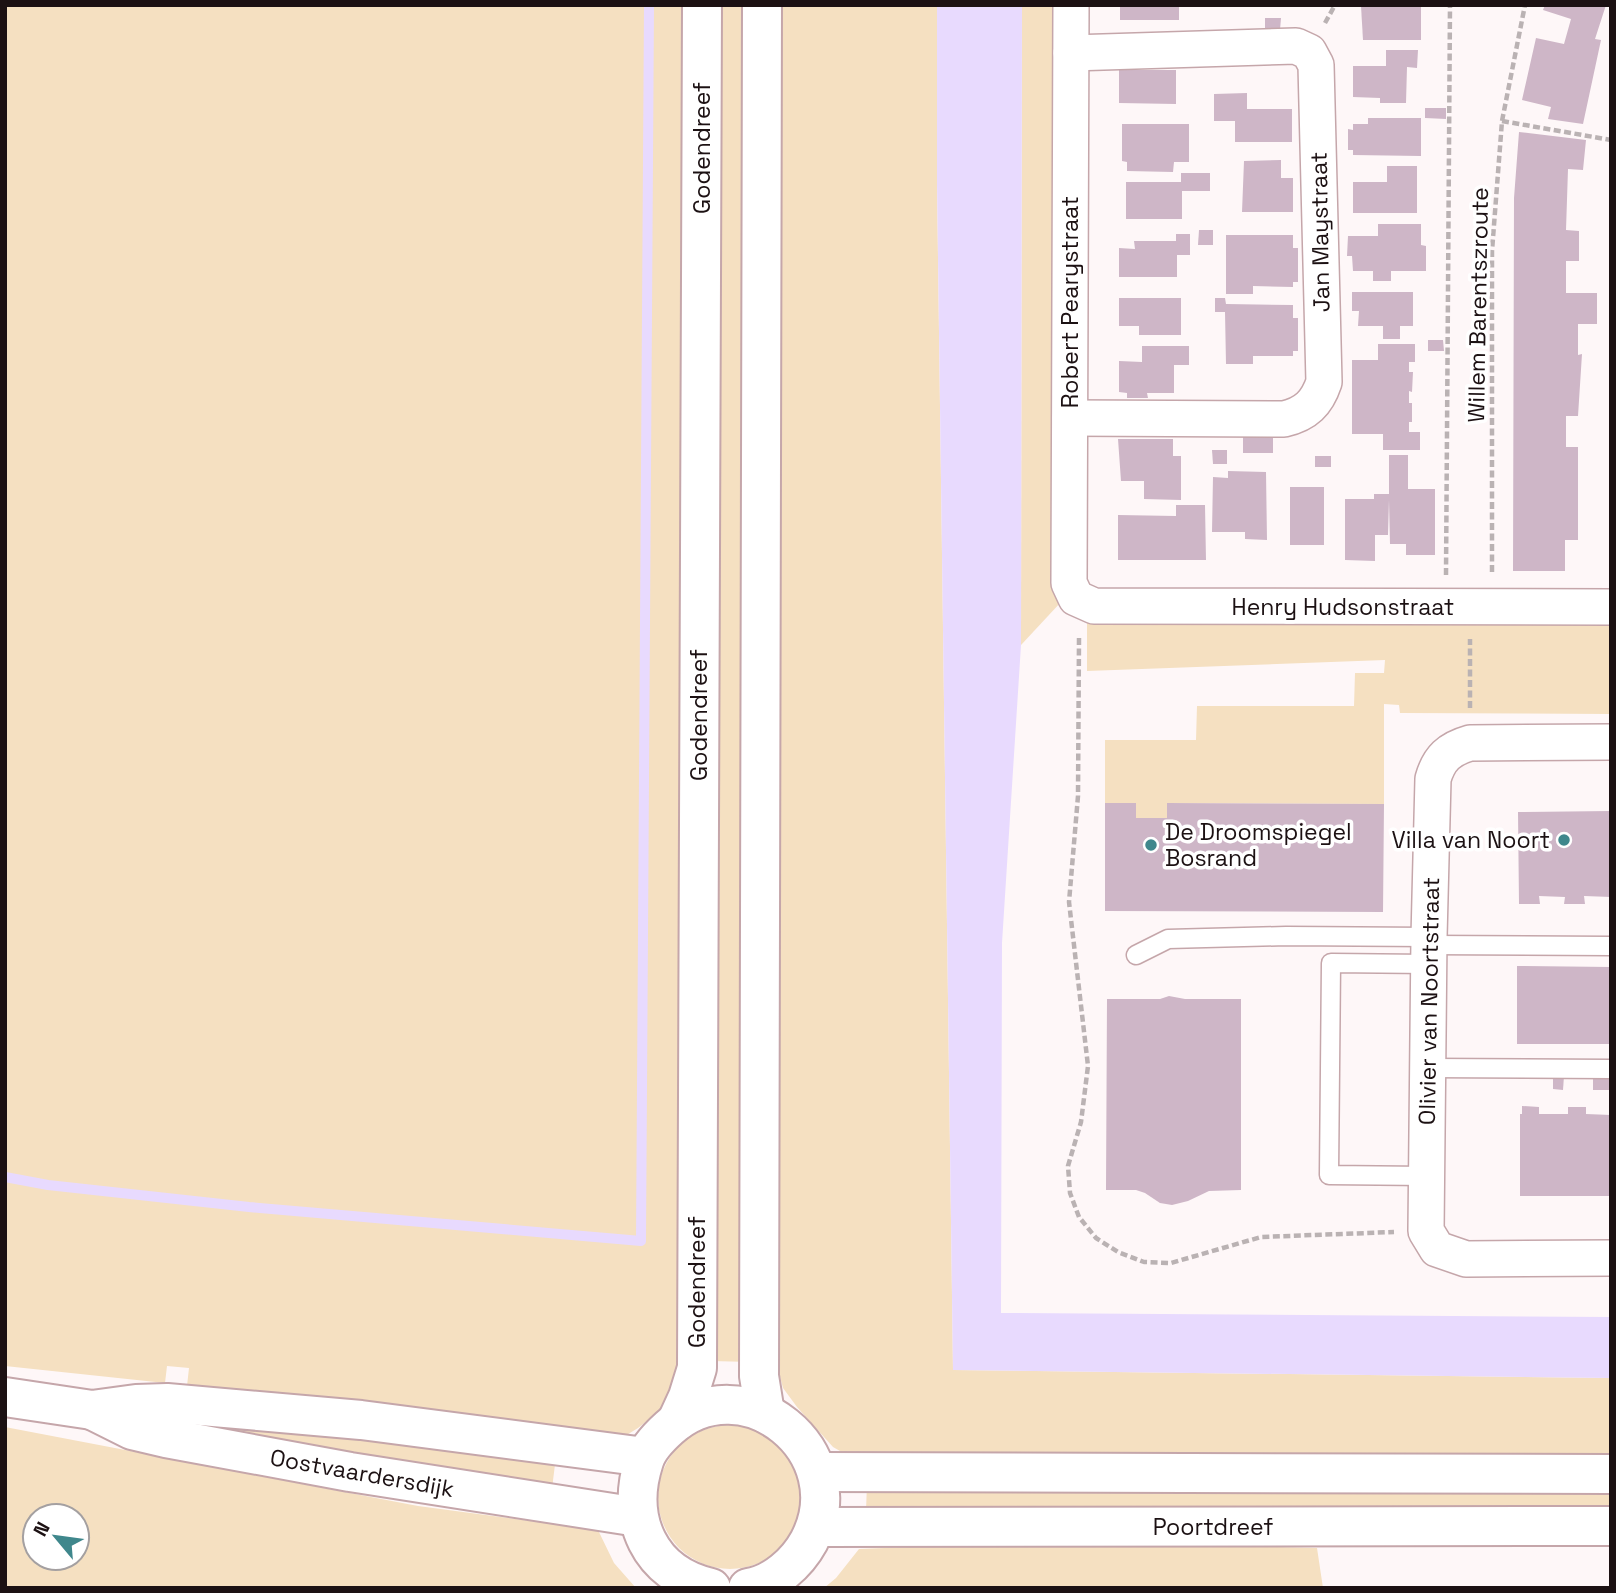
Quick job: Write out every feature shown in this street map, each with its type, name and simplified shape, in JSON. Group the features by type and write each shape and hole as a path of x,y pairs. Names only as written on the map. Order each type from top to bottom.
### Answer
{"main road":[{"name":"Godendreef","path":"677,1421 697,1368 702,5"},
{"path":"762,5 759,1376 765,1413"},
{"name":"Oostvaardersdijk","path":"5,1397 92,1410 167,1403 360,1420 645,1457"},
{"path":"711,1588 693,1584 667,1568 649,1545 638,1517 636,1486 645,1457 659,1437 677,1421 698,1410 720,1406 743,1407 765,1413 789,1427 806,1447 817,1472 821,1500 816,1527 802,1554 780,1575 748,1588"},
{"name":"Oostvaardersdijk","path":"92,1410 132,1430 166,1438 350,1472 638,1517"},
{"path":"817,1472 1611,1474"},
{"name":"Poortdreef","path":"816,1527 1611,1526"}],"street":[{"name":"Robert Pearystraat","path":"1071,5 1069,583 1076,598"},
{"name":"Jan Maystraat","path":"1070,418 1284,419 1298,416 1310,408 1320,396 1324,382 1316,65 1309,52 1296,46 1071,53"},
{"name":"Henry Hudsonstraat","path":"1076,598 1094,606 1611,607"},
{"name":"Olivier van Noortstraat","path":"1431,1240 1427,1176 1429,949 1433,779 1436,767 1443,756 1453,748 1470,743 1611,742"},
{"path":"1431,1240 1466,1259 1611,1258"}],"lane":[{"path":"1136,955 1168,939 1286,936 1429,949 1611,946"},
{"path":"1427,1176 1329,1175 1331,963 1429,949"},
{"path":"1428,1068 1611,1069"}],"path":[{"path":"1450,5 1469,607 1470,743"},
{"name":"Willem Barentszroute","path":"1469,607 1502,121 1525,5"},
{"path":"1502,121 1611,140"},
{"path":"1076,598 1079,623 1078,796 1069,902 1087,1066 1081,1122 1068,1166 1070,1193 1079,1217 1096,1238 1118,1252 1143,1262 1171,1263 1261,1237 1431,1240"}],"shaded area":[{"path":"5,5 695,5 692,1347 668,1404 625,1436 578,1437 504,1419 389,1404 187,1386 189,1368 167,1366 165,1383 5,1366"},
{"path":"714,5 755,5 751,1362 711,1361"},
{"path":"773,5 937,5 953,1370 1611,1378 1611,1465 847,1455 833,1447 783,1388 777,1365"},
{"path":"937,5 1022,5 1021,645 1002,943 1001,1313 1611,1317 1611,1378 953,1370"},
{"path":"1022,5 1060,5 1061,602 1021,645"},
{"path":"1087,619 1611,619 1611,714 1400,713 1399,705 1384,704 1384,804 1167,803 1167,818 1136,818 1136,803 1105,803 1105,740 1196,740 1197,706 1354,706 1355,673 1384,673 1385,660 1087,671"},
{"path":"131,1410 556,1456 552,1489 359,1462"},
{"path":"730,1425 758,1430 781,1446 797,1469 802,1497 797,1525 781,1548 758,1564 730,1569 702,1564 679,1548 663,1525 658,1497 663,1469 679,1446 702,1430"},
{"path":"5,1427 418,1506 598,1530 614,1563 636,1588 5,1588"},
{"path":"867,1482 1611,1483 1611,1514 866,1512"},
{"path":"1065,1541 1317,1548 1323,1588 824,1588 836,1578 859,1549"}],"building":[{"path":"1120,5 1179,5 1179,20 1120,20"},
{"path":"1421,5 1421,40 1363,40 1361,6"},
{"path":"1545,5 1606,5 1595,39 1601,40 1583,124 1548,119 1551,107 1522,100 1536,38 1564,44 1571,19 1543,10"},
{"path":"1265,18 1281,18 1280,30 1265,29"},
{"path":"1386,50 1418,50 1417,68 1407,67 1406,103 1380,103 1380,98 1353,97 1353,66 1386,66"},
{"path":"1119,70 1176,70 1176,104 1119,103"},
{"path":"1247,93 1247,109 1292,109 1292,142 1235,142 1235,121 1214,121 1214,94"},
{"path":"1425,108 1446,108 1446,119 1425,118"},
{"path":"1368,118 1421,118 1421,156 1353,155 1353,150 1348,150 1348,129 1353,130 1353,124 1368,124"},
{"path":"1122,124 1189,124 1189,162 1174,162 1173,172 1127,171 1127,162 1122,161"},
{"path":"1519,132 1586,140 1583,170 1568,169 1566,230 1579,231 1579,261 1566,261 1566,293 1597,293 1597,324 1578,324 1578,355 1582,354 1578,416 1566,416 1566,447 1578,447 1578,540 1565,540 1565,571 1513,571 1514,198"},
{"path":"1281,160 1281,178 1293,178 1293,212 1242,212 1244,161"},
{"path":"1387,166 1417,166 1417,213 1353,213 1353,182 1387,182"},
{"path":"1181,173 1210,173 1210,191 1182,191 1182,219 1126,219 1126,182 1181,182"},
{"path":"1378,224 1421,224 1421,245 1426,246 1426,271 1391,271 1391,281 1373,281 1373,271 1353,271 1352,256 1347,256 1348,236 1378,236"},
{"path":"1199,230 1213,230 1213,245 1198,245"},
{"path":"1176,234 1190,234 1190,255 1177,255 1177,277 1119,277 1119,248 1135,249 1134,241 1176,241"},
{"path":"1226,235 1293,235 1293,248 1298,248 1298,282 1293,282 1293,287 1253,286 1253,294 1226,294"},
{"path":"1352,292 1413,292 1413,326 1400,326 1400,339 1383,339 1383,326 1358,326 1359,311 1352,311"},
{"path":"1119,298 1181,298 1181,335 1139,335 1139,326 1119,326"},
{"path":"1215,298 1225,298 1226,304 1293,305 1293,318 1298,318 1298,351 1293,351 1293,356 1253,356 1253,364 1226,364 1225,312 1215,312"},
{"path":"1428,340 1443,340 1444,351 1428,351"},
{"path":"1378,344 1415,344 1415,362 1409,362 1409,372 1413,372 1412,392 1409,391 1412,422 1409,422 1409,432 1420,432 1420,450 1383,450 1383,434 1352,434 1352,360 1378,360"},
{"path":"1142,346 1189,346 1189,365 1174,365 1174,393 1147,393 1148,398 1127,398 1127,393 1119,392 1119,361 1142,362"},
{"path":"1243,434 1273,434 1273,453 1243,453"},
{"path":"1118,439 1173,439 1173,456 1181,456 1181,500 1144,499 1144,481 1121,481"},
{"path":"1212,450 1227,450 1227,464 1213,464"},
{"path":"1389,455 1408,455 1408,489 1435,489 1435,555 1406,555 1406,544 1390,544 1389,500 1388,535 1375,535 1375,561 1345,560 1345,499 1374,499 1374,494 1389,494"},
{"path":"1315,456 1331,456 1331,467 1315,467"},
{"path":"1228,471 1266,472 1267,540 1245,539 1245,532 1212,532 1213,477 1228,478"},
{"path":"1290,487 1324,487 1324,545 1290,545"},
{"path":"1176,505 1205,505 1206,560 1118,560 1118,515 1176,516"},
{"path":"1105,803 1136,803 1136,818 1167,818 1167,803 1384,804 1383,912 1105,911"},
{"name":"Villa van Noort","path":"1611,811 1611,897 1584,896 1585,904 1564,904 1565,897 1539,896 1540,904 1519,904 1518,812"},
{"path":"1517,966 1611,967 1611,1044 1517,1044"},
{"path":"1169,996 1185,999 1241,999 1241,1190 1209,1191 1172,1205 1160,1203 1136,1190 1106,1190 1107,999 1160,999"},
{"path":"1610,1074 1610,1090 1593,1090 1593,1075"},
{"path":"1553,1075 1564,1076 1563,1090 1553,1089"},
{"path":"1522,1106 1539,1107 1539,1114 1568,1114 1568,1107 1586,1107 1586,1114 1611,1115 1611,1196 1520,1196"}],"waterway":[{"path":"5,1177 48,1185 249,1207 641,1241 649,5"}],"place":[{"name":"Villa van Noort","path":"1564,840"},
{"name":"De Droomspiegel Bosrand","path":"1151,845"}]}
